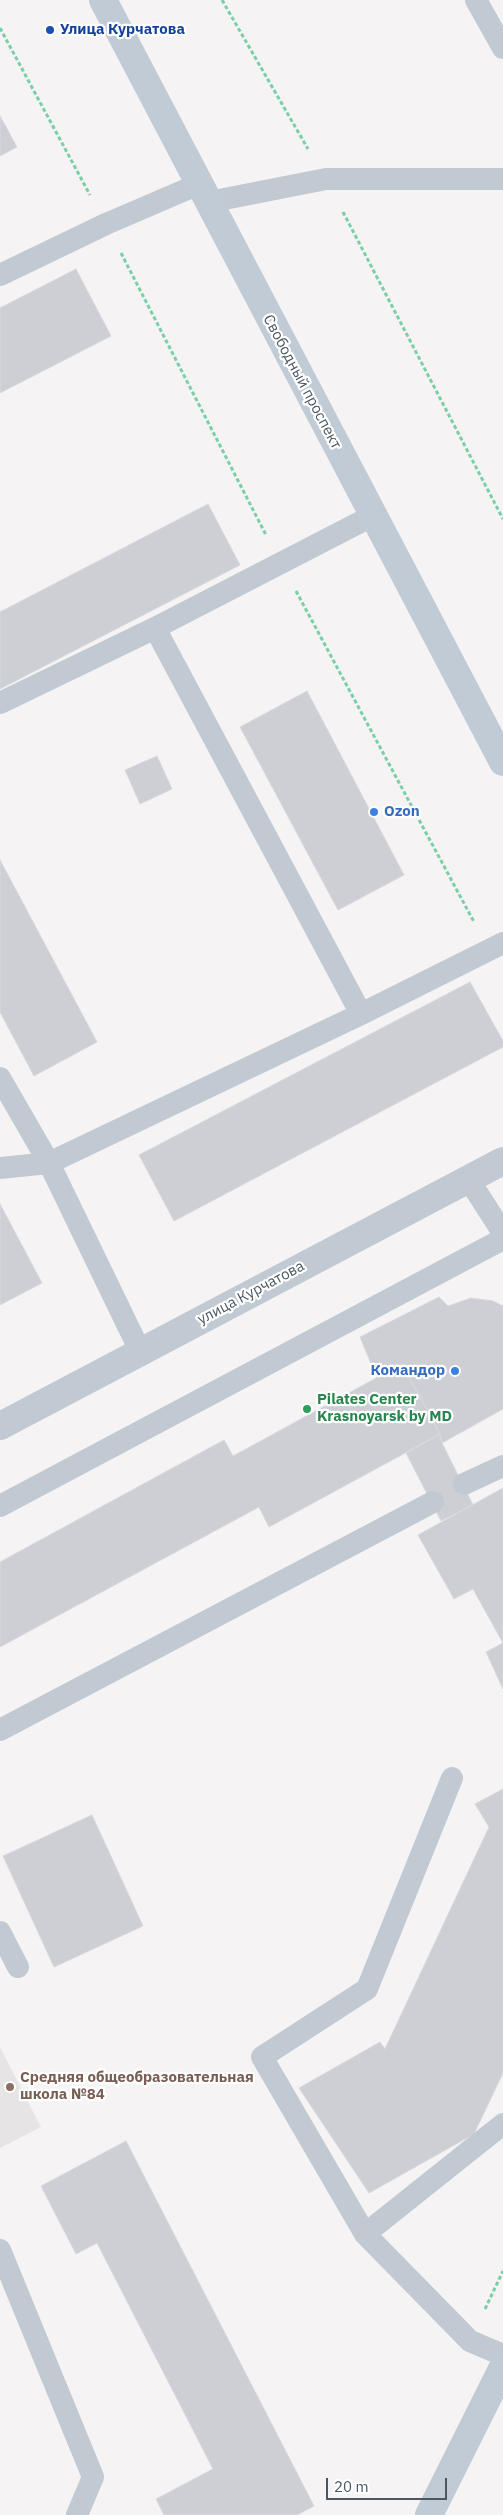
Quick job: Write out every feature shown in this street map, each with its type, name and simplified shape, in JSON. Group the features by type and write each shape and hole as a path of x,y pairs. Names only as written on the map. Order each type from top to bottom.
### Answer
{"main road":[{"name":"Свободный проспект","path":"103,0 372,516 503,762"},
{"path":"429,2515 503,2367"}],"street":[{"name":"улица Курчатова","path":"0,1426 503,1161"}],"lane":[{"path":"476,0 503,48"},
{"path":"0,275 106,224 204,193 326,179 502,181"},
{"path":"0,704 155,628 372,516"},
{"path":"155,628 361,1014"},
{"path":"0,1168 49,1163 361,1014 496,947"},
{"path":"0,1078 49,1163 140,1351"},
{"path":"469,1180 503,1233"},
{"path":"0,1506 503,1239"},
{"path":"464,1484 503,1466"},
{"path":"0,1730 432,1502"},
{"path":"452,1778 367,1989 262,2057 365,2234 470,2341 503,2354"},
{"path":"0,1932 18,1967"},
{"path":"365,2234 503,2124"},
{"path":"0,2250 93,2477 77,2515"}],"path":[{"path":"222,0 326,179 503,519"},
{"path":"0,28 106,224 281,564 496,947"},
{"path":"470,2341 503,2271"}],"shaded area":[{"name":"Средняя общеобразовательная школа №84","path":"0,2047 41,2127 0,2148"}],"building":[{"path":"0,116 17,147 0,156"},
{"path":"76,269 111,336 0,393 0,308"},
{"path":"208,504 240,565 0,689 0,612"},
{"path":"307,691 404,875 338,910 240,727"},
{"path":"157,756 172,789 140,804 125,770"},
{"path":"0,860 97,1042 34,1076 0,1012"},
{"path":"470,982 503,1041 503,1047 174,1221 139,1155"},
{"path":"0,1204 42,1283 0,1305"},
{"name":"Командор","path":"439,1297 448,1306 471,1298 493,1301 503,1306 503,1409 442,1443 440,1434 402,1364 377,1378 360,1337"},
{"path":"402,1364 440,1434 269,1527 259,1507 0,1647 0,1562 224,1440 233,1456"},
{"path":"440,1434 442,1443 473,1505 441,1521 406,1453"},
{"path":"503,1488 503,1643 473,1589 454,1599 418,1535"},
{"path":"503,1643 503,1689 486,1652"},
{"path":"503,1789 503,2073 474,2134 369,2193 299,2088 380,2042 385,2049 489,1827 475,1804"},
{"path":"92,1815 143,1926 54,1967 3,1856"},
{"path":"126,2141 314,2506 297,2515 164,2515 156,2499 213,2469 97,2243 76,2254 41,2186"}],"place":[{"name":"Улица Курчатова","path":"50,30"},
{"name":"Ozon","path":"374,812"},
{"name":"Командор","path":"455,1371"},
{"name":"Pilates Center Krasnoyarsk by MD","path":"307,1409"},
{"name":"Средняя общеобразовательная школа №84","path":"10,2087"}]}
